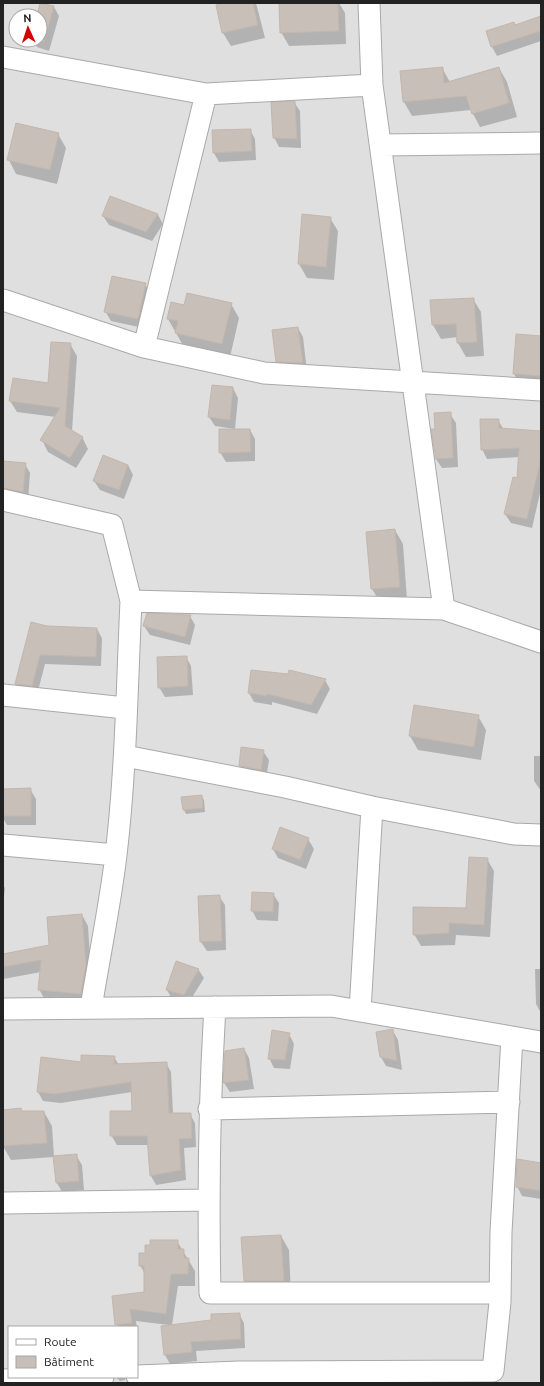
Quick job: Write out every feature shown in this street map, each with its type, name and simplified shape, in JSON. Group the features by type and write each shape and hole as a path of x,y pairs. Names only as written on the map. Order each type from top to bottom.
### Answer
{"street":[{"path":"369,3 372,85 381,145 388,212 414,382 444,609"},
{"path":"3,57 206,94 372,85"},
{"path":"144,347 206,94"},
{"path":"381,145 541,143"},
{"path":"3,300 144,347 264,374 541,390"},
{"path":"3,500 112,525 131,601 125,708 125,756 116,855 91,1008"},
{"path":"131,601 444,609 541,642"},
{"path":"3,695 125,708"},
{"path":"125,756 285,787 372,808 514,834 541,835"},
{"path":"360,1011 372,808"},
{"path":"3,845 116,855"},
{"path":"3,1009 331,1006 541,1042"},
{"path":"215,1007 209,1108 208,1200 210,1293 500,1293"},
{"path":"138,1376 238,1378 493,1371 500,1293 501,1232 512,1037"},
{"path":"209,1108 508,1102"},
{"path":"3,1203 208,1200"},
{"path":"3,1380 70,1378"}],"shaded area":[{"path":"3,3 541,3 541,1383 3,1383"}],"building":[{"path":"40,3 54,6 48,28 48,8 39,8"},
{"path":"225,3 253,3 258,25 222,33 216,5"},
{"path":"279,3 338,3 339,31 280,33"},
{"path":"541,16 541,31 491,47 486,31 514,22 515,25"},
{"path":"443,67 444,83 499,67 509,103 472,114 466,96 403,102 400,71"},
{"path":"295,101 297,139 273,138 271,102"},
{"path":"16,123 59,133 50,170 7,160"},
{"path":"251,129 252,151 213,153 212,130"},
{"path":"110,196 158,214 146,232 102,216"},
{"path":"302,214 331,217 326,267 298,264"},
{"path":"112,276 146,283 138,319 104,312"},
{"path":"187,293 232,303 222,344 175,333 178,321 167,319 171,302 184,305"},
{"path":"474,298 477,342 457,343 456,324 432,325 430,300"},
{"path":"298,327 303,363 276,362 272,330"},
{"path":"516,334 541,336 541,376 513,374"},
{"path":"51,342 71,343 65,426 83,437 70,458 40,440 60,408 9,401 13,378 48,383"},
{"path":"212,385 233,387 230,420 208,417"},
{"path":"451,412 453,458 436,459 431,429 435,429 434,413"},
{"path":"480,419 499,419 499,428 541,431 541,458 527,519 504,514 513,477 517,478 519,448 481,450"},
{"path":"219,429 250,429 251,452 219,453"},
{"path":"103,455 128,465 119,490 93,481"},
{"path":"3,461 26,463 23,492 3,488"},
{"path":"395,529 400,587 371,589 366,532"},
{"path":"147,613 191,615 185,637 143,626"},
{"path":"31,622 47,626 97,628 96,657 40,655 32,686 15,684"},
{"path":"187,656 188,686 158,688 157,657"},
{"path":"251,670 288,674 289,670 326,679 311,705 267,694 267,696 248,693"},
{"path":"414,705 479,715 474,747 409,736"},
{"path":"241,747 264,750 261,770 239,766"},
{"path":"31,788 31,816 3,816 3,789"},
{"path":"202,795 203,808 183,810 181,797"},
{"path":"280,827 309,838 300,860 272,849"},
{"path":"469,857 488,858 484,925 449,923 449,933 413,935 413,907 466,908"},
{"path":"252,892 274,893 273,912 251,911"},
{"path":"220,895 222,941 200,942 198,896"},
{"path":"82,914 86,964 81,994 38,990 41,960 3,967 3,954 49,945 47,917"},
{"path":"176,961 199,969 184,995 166,990"},
{"path":"393,1029 397,1061 380,1057 376,1032"},
{"path":"272,1030 290,1033 285,1060 268,1059"},
{"path":"244,1048 249,1080 223,1083 225,1051"},
{"path":"81,1055 115,1056 114,1064 167,1062 169,1113 191,1113 192,1138 179,1139 181,1170 150,1176 147,1136 110,1136 110,1111 132,1111 131,1082 55,1094 37,1092 41,1057 81,1062"},
{"path":"21,1108 22,1111 44,1111 47,1143 3,1146 3,1110"},
{"path":"77,1154 79,1181 56,1183 53,1156"},
{"path":"517,1159 541,1163 541,1191 516,1187"},
{"path":"281,1235 284,1281 244,1281 241,1237"},
{"path":"150,1240 178,1240 178,1249 184,1249 184,1258 189,1258 188,1274 171,1274 166,1314 130,1309 132,1323 115,1325 112,1296 144,1292 144,1266 139,1266 139,1253 145,1253 145,1245 150,1245"},
{"path":"240,1313 241,1339 191,1342 192,1352 164,1355 161,1326 211,1320 211,1314"}]}
